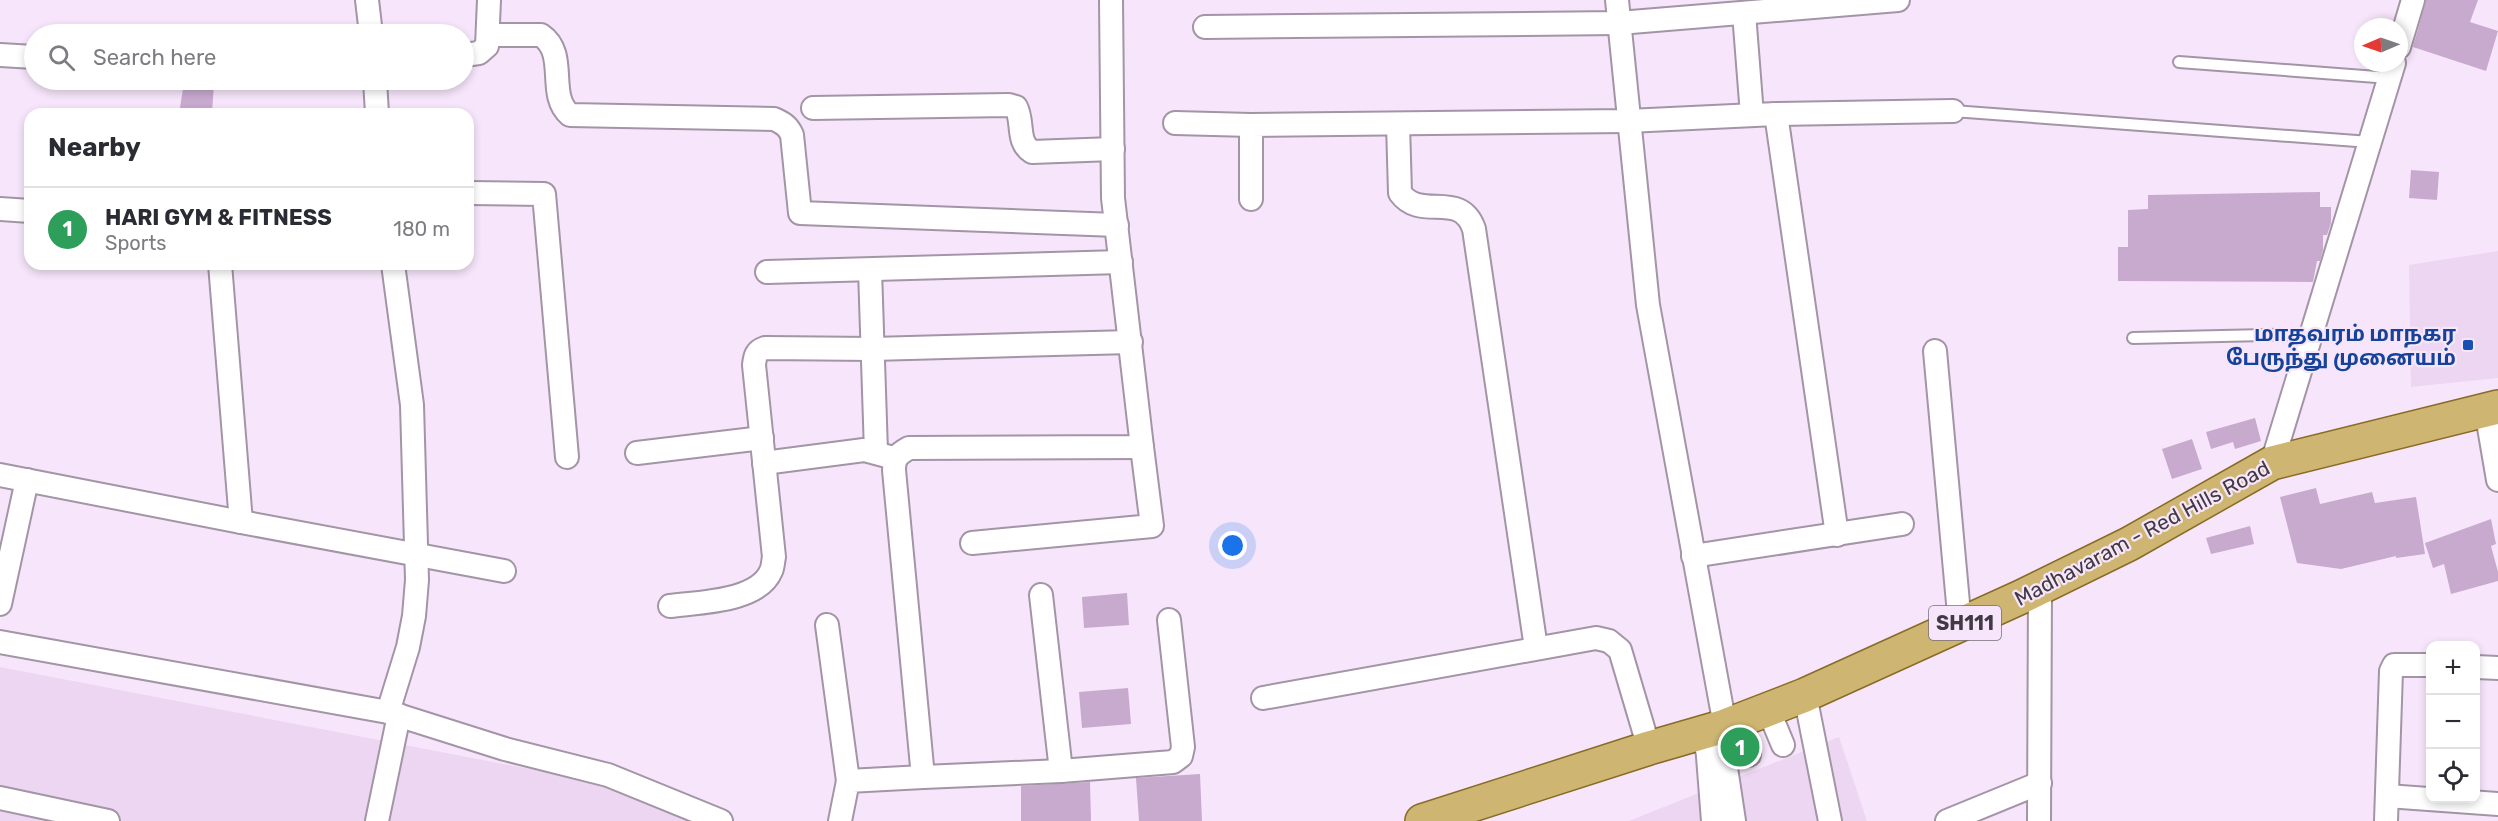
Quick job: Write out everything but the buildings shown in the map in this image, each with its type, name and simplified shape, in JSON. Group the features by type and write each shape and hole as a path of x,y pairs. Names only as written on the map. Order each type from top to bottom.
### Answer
{"main road":[{"name":"Madhavaram - Red Hills Road","path":"1440,818 1649,748 1719,732 2040,588 2129,544 2272,464 2492,408"}],"street":[{"path":"367,0 370,24"},
{"path":"474,54 479,53 487,46 489,0"},
{"path":"972,543 1152,526 1113,198 1111,0"},
{"path":"1617,0 1650,316 1693,556 1734,821"},
{"path":"1205,27 1619,23 1904,0"},
{"path":"2408,19 2414,0"},
{"path":"1744,13 1752,115"},
{"path":"488,36 541,35 548,40 556,57 560,104 570,115 774,119 783,123 792,135 800,213 1117,225"},
{"path":"0,55 24,56"},
{"path":"2272,464 2391,72"},
{"path":"376,90 377,108"},
{"path":"813,108 1009,105 1016,107 1022,142 1032,152 1113,149"},
{"path":"1174,123 1251,125 1628,121 1776,114 1953,111"},
{"path":"1776,114 1837,535"},
{"path":"1398,124 1400,193 1409,203 1417,206 1458,208 1471,219 1474,229 1536,648"},
{"path":"1251,125 1251,199"},
{"path":"474,193 544,194 567,457"},
{"path":"0,209 24,211"},
{"path":"767,272 1121,262"},
{"path":"220,270 241,522"},
{"path":"377,821 393,713 414,616 416,554 412,405 394,270"},
{"path":"870,270 873,349 923,777"},
{"path":"670,606 734,597 751,591 772,571 774,557 754,364 759,350 765,348 873,349 1131,342"},
{"path":"1935,351 1960,625"},
{"path":"2492,408 2498,480"},
{"path":"637,453 762,438"},
{"path":"764,464 864,450 885,456 909,448 1142,447"},
{"path":"0,475 504,571"},
{"path":"0,604 27,480"},
{"path":"1693,556 1902,524"},
{"path":"2039,821 2040,588"},
{"path":"1041,595 1061,771"},
{"path":"848,781 1061,771 1160,765 1173,762 1181,756 1184,747 1169,620"},
{"path":"827,625 848,781 840,821"},
{"path":"1263,698 1596,638 1609,641 1620,650 1649,748"},
{"path":"0,642 393,713 505,748 608,775 721,821"},
{"path":"2386,821 2391,671 2394,665 2426,665"},
{"path":"2480,667 2498,668"},
{"path":"1805,695 1830,821"},
{"path":"1768,709 1783,745"},
{"path":"1719,732 1749,755"},
{"path":"1713,821 1719,732"},
{"path":"1947,821 2040,783"},
{"path":"2387,796 2498,804"},
{"path":"0,798 108,821"}],"lane":[{"path":"2179,62 2354,69"},
{"path":"1953,111 2370,142"},
{"path":"2133,338 2311,334"}],"shaded area":[{"path":"2498,251 2498,378 2411,387 2409,265"},
{"path":"0,667 597,782 715,821 0,821"},
{"path":"1839,737 1867,821 1629,821"}],"place":[{"name":"மாதவரம் மாநகர பேருந்து முனையம்","path":"2468,345"},
{"name":"HARI GYM & FITNESS","path":"1740,747"}]}
